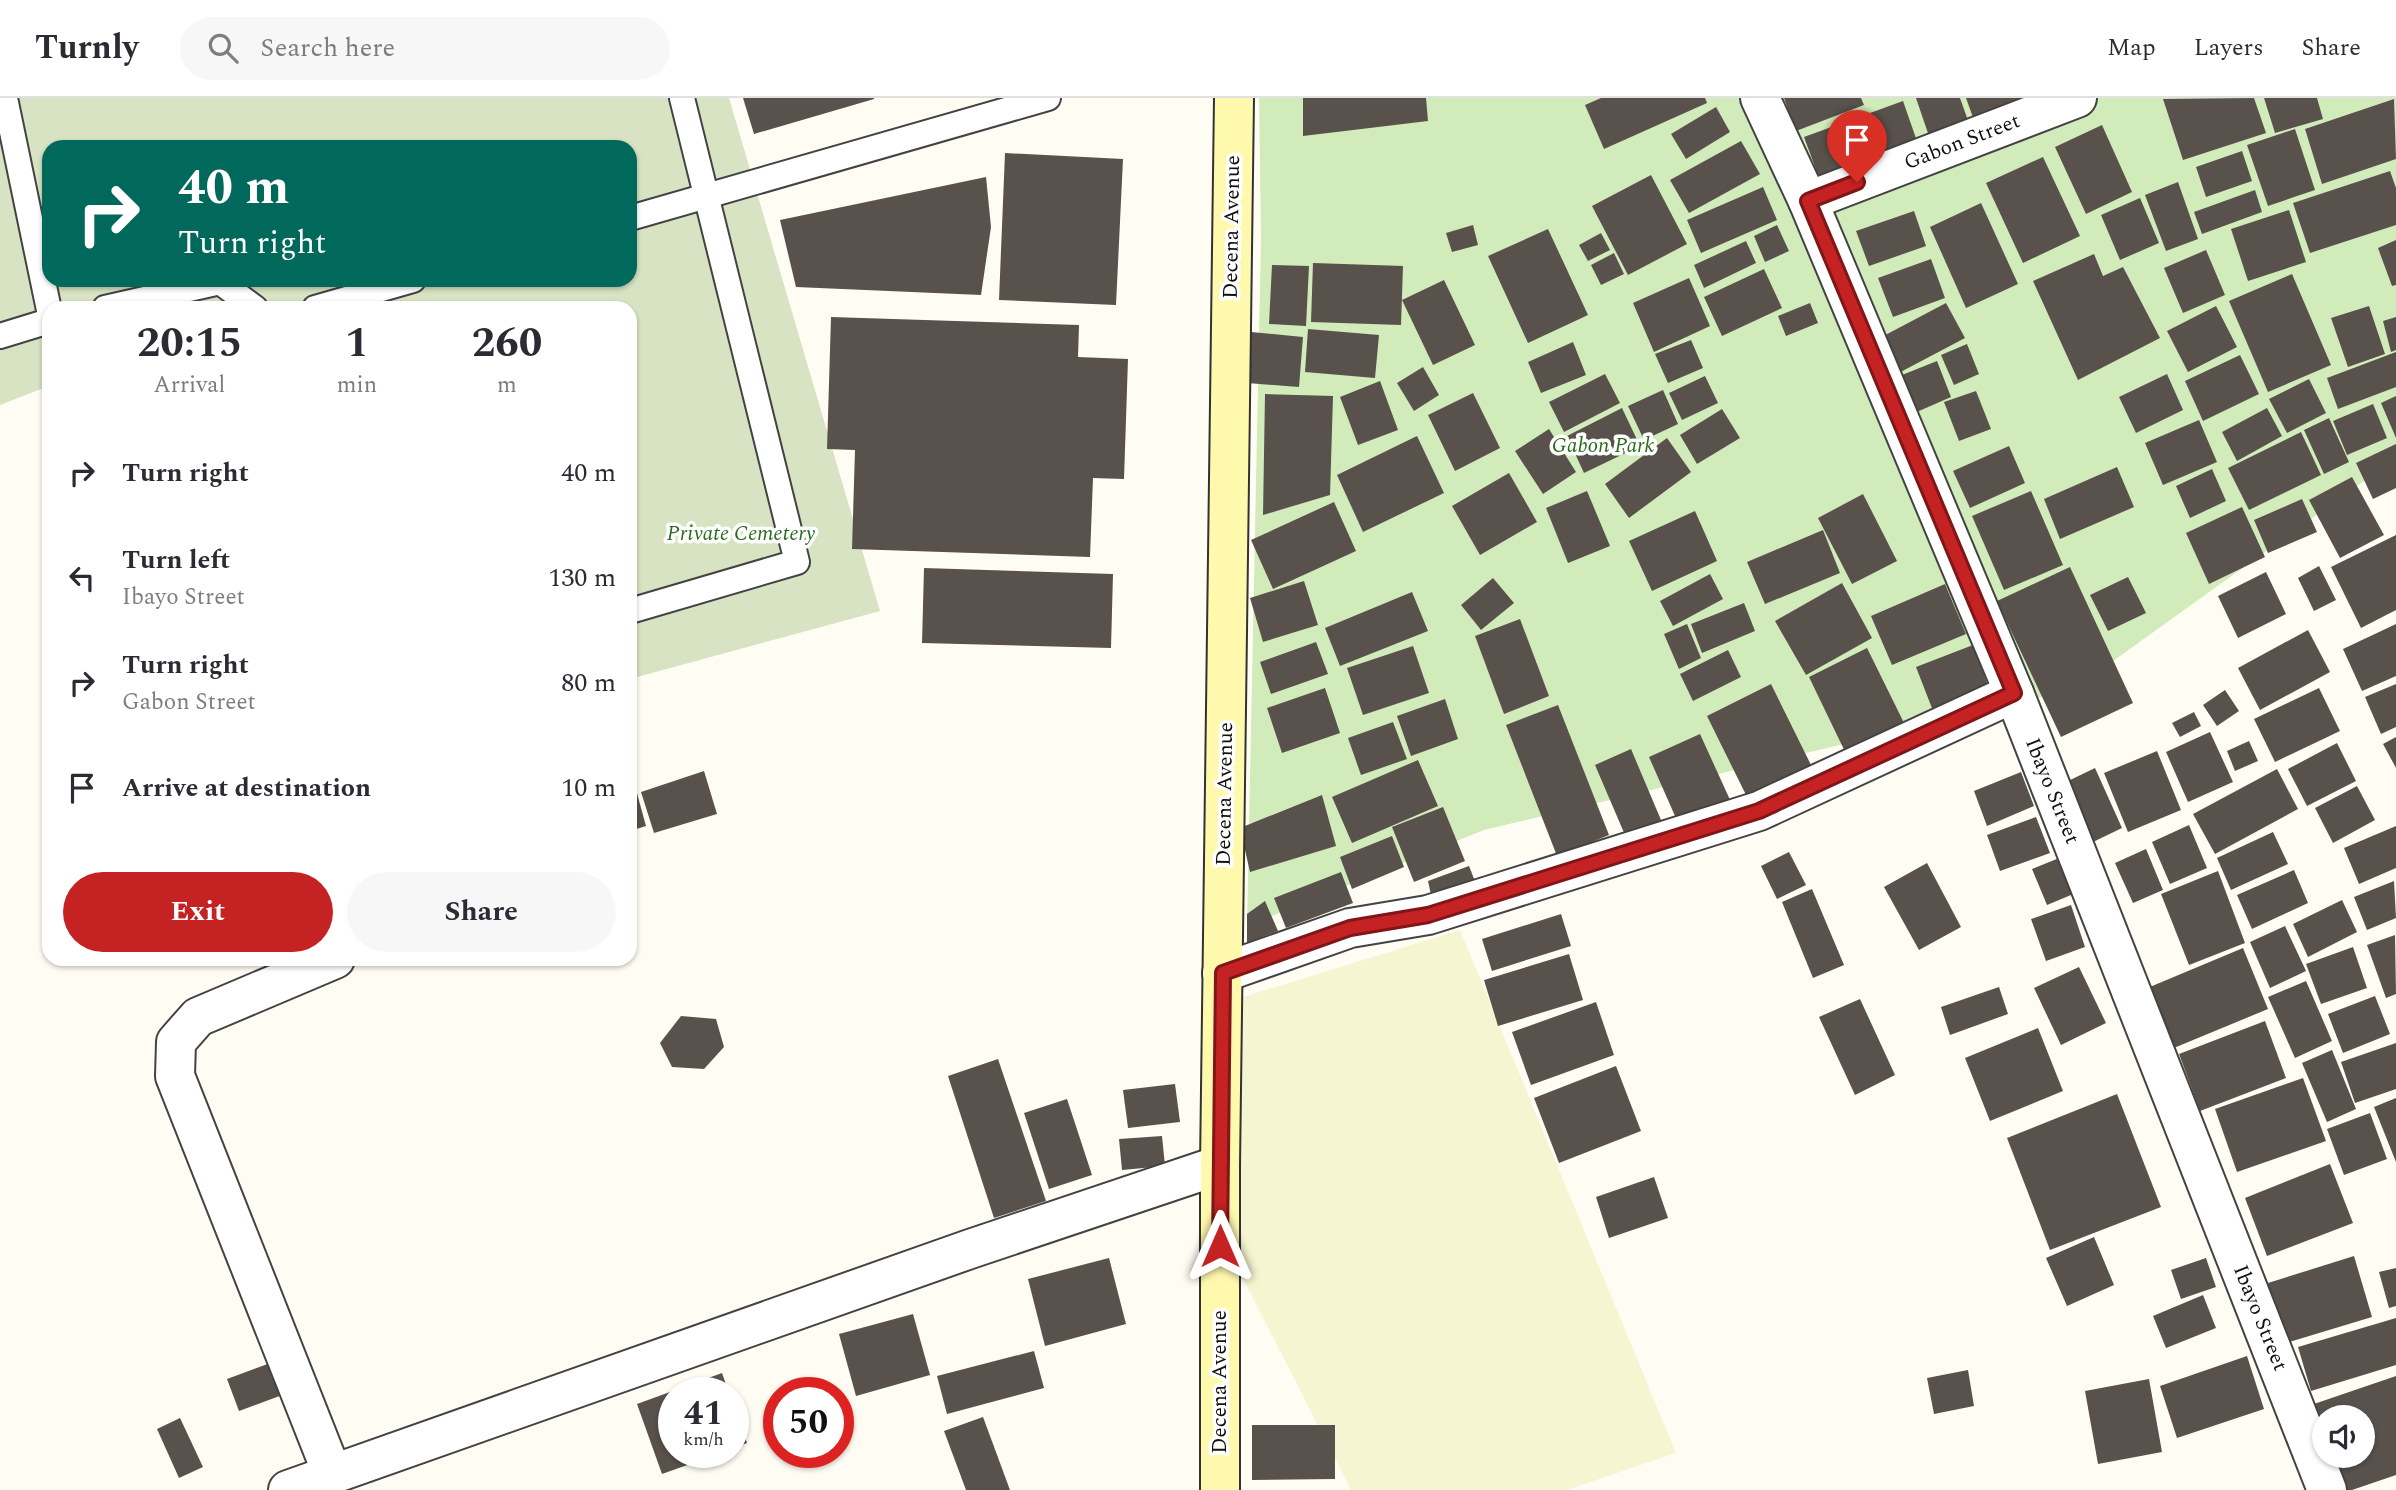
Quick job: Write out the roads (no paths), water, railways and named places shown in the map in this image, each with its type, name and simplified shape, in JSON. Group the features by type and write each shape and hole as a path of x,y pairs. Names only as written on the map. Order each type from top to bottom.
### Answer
{"main road":[{"name":"Decena Avenue","path":"1220,1490 1220,1165 1234,98"}],"street":[{"name":"Ibayo Street","path":"1760,98 1808,201 2014,693 2327,1490"},
{"name":"Gabon Street","path":"1808,201 2077,98"},
{"path":"1223,973 1350,928 1428,915 1759,811 2014,693"},
{"path":"318,966 198,1017 176,1042 175,1076 332,1473"},
{"path":"288,1490 970,1249 1220,1165"}],"lane":[{"path":"5,98 42,276"},
{"path":"637,609 797,562 682,98"},
{"path":"637,216 1048,98"},
{"path":"136,301 198,287"},
{"path":"227,287 246,301"},
{"path":"340,301 388,287"},
{"path":"0,336 42,323"}],"park label":[{"name":"Gabon Park","path":"1603,446"},
{"name":"Private Cemetery","path":"741,534"}]}
